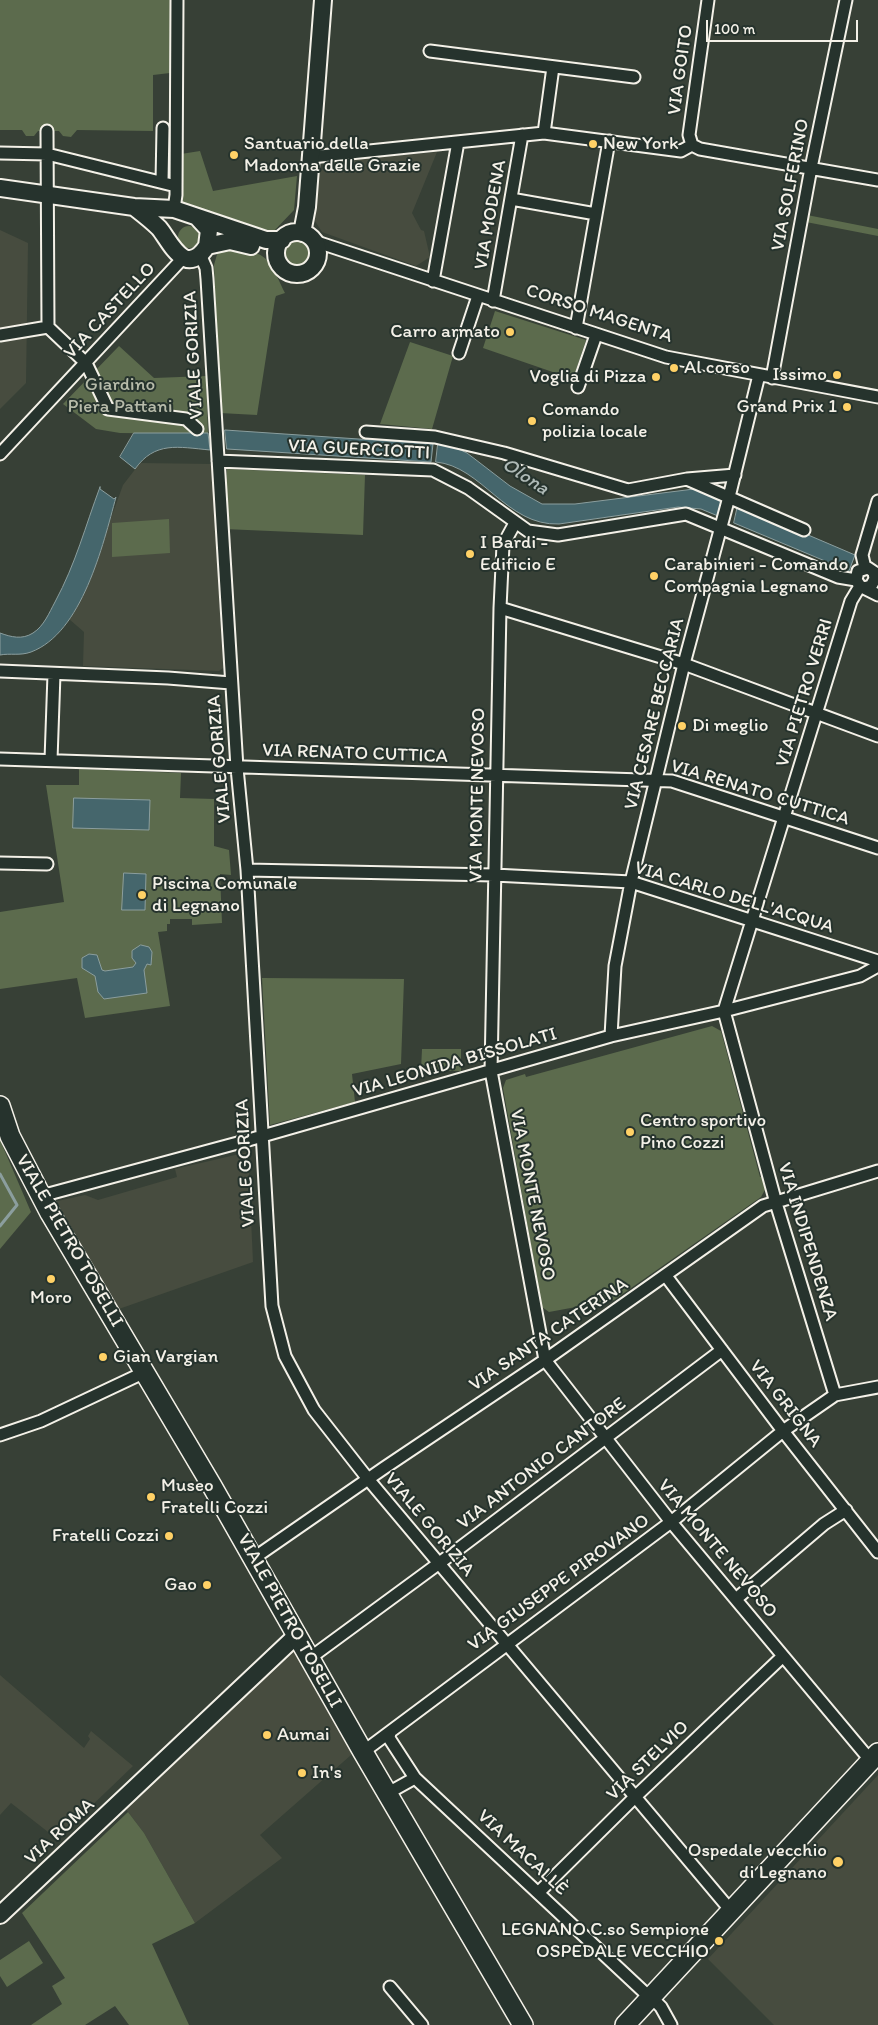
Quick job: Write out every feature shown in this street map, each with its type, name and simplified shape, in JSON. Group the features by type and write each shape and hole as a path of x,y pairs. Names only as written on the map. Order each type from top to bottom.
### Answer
{"main road":[{"name":"VIALE PIETRO TOSELLI","path":"0,1106 10,1136 41,1196 254,1558 363,1752 523,2025"},
{"path":"626,2024 647,1994 732,1912 874,1757"},
{"name":"VIALE PIETRO TOSELLI","path":"511,2006 518,2025"}],"street":[{"path":"174,209 176,186 177,0"},
{"name":"VIA GOITO","path":"692,145 689,136 708,0"},
{"name":"VIA SOLFERINO","path":"772,378 811,168 846,0"},
{"path":"134,207 152,221 175,252 197,253 227,241 237,241 266,250 277,260 283,269 293,274 309,271 318,258 308,237 307,207 322,2"},
{"path":"430,51 634,77"},
{"path":"544,133 553,67"},
{"path":"162,182 163,128"},
{"path":"47,131 48,327 86,363 108,408 186,419 197,429"},
{"path":"311,157 544,133 681,151 692,145 700,149 878,180"},
{"name":"VIA MODENA","path":"493,301 522,136"},
{"path":"576,328 609,141"},
{"path":"433,281 458,142"},
{"path":"0,153 47,154 176,186"},
{"path":"0,188 134,207 174,209 269,241 282,240"},
{"path":"511,199 596,214"},
{"path":"169,243 168,233 173,223 182,217 195,217 209,230 197,253"},
{"path":"277,260 277,249 282,240 291,234 308,237"},
{"name":"CORSO MAGENTA","path":"308,237 433,281 666,357 878,397"},
{"name":"VIA CASTELLO","path":"0,454 86,363 197,253"},
{"name":"VIALE GORIZIA","path":"197,253 206,272 231,683 247,870 272,1306 285,1356 314,1410 368,1480 732,1912"},
{"path":"459,353 478,296"},
{"path":"0,335 48,327"},
{"path":"578,387 596,335"},
{"name":"VIA CESARE BECCARIA","path":"611,1036 615,966 631,882 684,664 729,499 759,375"},
{"path":"366,432 435,437 504,453 628,490 687,479 735,475"},
{"name":"VIA GUERCIOTTI","path":"218,461 433,470 468,488 528,531 558,535 686,514 722,525 860,585 878,595"},
{"path":"687,479 729,499 804,530"},
{"path":"872,571 857,573 860,585 874,583 872,571 862,555 878,501"},
{"name":"VIA MONTE NEVOSO","path":"515,523 503,545 500,608 491,1071 545,1360 604,1439 782,1657 874,1757"},
{"name":"VIA PIETRO VERRI","path":"724,1012 818,714 851,602 860,585"},
{"path":"500,608 684,664 878,736"},
{"path":"0,671 231,683"},
{"path":"51,760 54,674"},
{"name":"VIA RENATO CUTTICA","path":"0,759 672,781 878,848"},
{"path":"0,863 47,864"},
{"name":"VIA CARLO DELL'ACQUA","path":"247,870 494,875 631,882 878,961"},
{"name":"VIA LEONIDA BISSOLATI","path":"41,1196 261,1136 611,1036 724,1012 860,976 878,966"},
{"name":"VIA INDIPENDENZA","path":"724,1012 776,1203 835,1395"},
{"name":"VIA SANTA CATERINA","path":"254,1558 545,1360 763,1206 878,1171"},
{"name":"VIA GRIGNA","path":"666,1276 783,1431 878,1552"},
{"name":"VIA ANTONIO CANTORE","path":"310,1658 439,1564 722,1350"},
{"path":"0,1435 41,1421 145,1372"},
{"name":"VIA GIUSEPPE PIROVANO","path":"363,1752 671,1522 783,1431 835,1395 878,1387"},
{"path":"736,1599 824,1524 846,1510"},
{"name":"VIA ROMA","path":"0,1915 297,1636"},
{"name":"VIA STELVIO","path":"540,1892 635,1797 782,1657"},
{"name":"VIA MACALLÈ","path":"390,1732 389,1738 414,1778 540,1892 661,2007 671,2025"},
{"path":"388,1793 414,1778"},
{"path":"390,1987 422,2025"}],"shaded area":[{"path":"437,152 412,213 421,230 424,231 430,257 416,266 322,232 315,221 318,174 331,161"},
{"path":"0,230 28,243 26,383 0,409"},
{"path":"140,463 212,464 223,668 219,671 83,666 84,632 69,619 87,584 123,485"},
{"path":"248,1152 253,1262 116,1310 53,1202 85,1195 98,1200 177,1177 175,1169"},
{"path":"295,1638 359,1748 260,1835 282,1858 195,1923 144,1833 122,1804"},
{"path":"0,1675 84,1748 90,1739 88,1736 91,1731 133,1766 57,1839 11,1803 0,1815"},
{"name":"Ospedale vecchio di Legnano","path":"878,1775 878,2025 774,2025 708,1959"}],"green space":[{"path":"0,0 171,0 170,73 153,75 153,131 77,130 71,137 63,136 59,131 38,131 34,136 26,136 22,130 0,130"},
{"path":"200,151 213,191 297,176 294,210 273,232 183,206 181,154"},
{"path":"807,215 878,229 878,236 806,222"},
{"path":"189,226 197,229 200,237 197,245 189,248 181,245 178,237 181,229"},
{"path":"299,237 305,238 310,242 314,247 314,259 310,264 305,268 299,269 293,268 288,264 284,259 283,253 284,247 288,242 293,238"},
{"path":"226,247 251,251 265,258 270,263 285,293 276,296 275,299 257,415 220,413 214,265 218,251"},
{"path":"495,311 586,340 573,379 483,348"},
{"path":"410,342 453,356 432,429 380,424"},
{"name":"Giardino Piera Pattani","path":"119,346 154,378 206,376 208,434 120,433 96,429 63,404"},
{"path":"227,469 365,475 363,535 224,529"},
{"path":"169,519 170,553 112,557 112,523"},
{"name":"Piscina Comunale di Legnano","path":"79,769 181,773 180,798 214,799 214,846 229,850 231,875 220,874 222,923 192,925 192,919 170,919 170,924 167,924 167,931 158,932 170,1006 85,1018 77,978 0,989 0,912 64,902 46,785 79,785"},
{"path":"262,978 404,979 401,1064 352,1074 355,1102 270,1125"},
{"name":"Centro sportivo Pino Cozzi","path":"712,1026 721,1031 760,1177 763,1177 766,1188 761,1197 614,1300 549,1312 542,1307 503,1088 506,1080 525,1074 526,1077"},
{"path":"422,1049 461,1049 461,1071 421,1070"},
{"path":"0,1140 31,1212 0,1249"},
{"path":"128,1812 144,1833 195,1923 152,1944 189,2025 129,2025 115,2006 85,2025 31,2025 62,2004 52,1986 65,1978 22,1913"},
{"path":"29,1941 43,1963 7,1987 0,1976 0,1960"}],"water":[{"path":"225,430 433,444 431,462 227,449"},
{"path":"134,433 208,433 210,450 177,447 159,450 143,460 135,469 120,457"},
{"path":"438,444 454,447 467,453 510,486 542,504 575,504 694,489 722,499 718,516 701,509 678,507 559,524 540,522 524,516 467,474 452,466 436,462"},
{"path":"100,487 100,489 114,499 116,497 97,562 77,607 64,627 49,642 31,652 0,655 0,633 12,637 25,637 37,630 46,619 69,573"},
{"path":"738,505 855,555 849,571 734,523"},
{"path":"74,798 150,800 149,830 73,828"},
{"path":"124,873 146,874 145,910 122,910"},
{"path":"141,945 149,947 152,952 151,965 147,964 144,970 147,993 104,999 98,992 95,976 82,968 82,958 89,954 97,955 102,970 105,971 133,967 136,963 132,958 132,951"}],"waterway":[{"path":"0,1174 17,1205 0,1226"}],"place":[{"name":"New York","path":"593,144"},
{"name":"Santuario della Madonna delle Grazie","path":"234,155"},
{"name":"Carro armato","path":"510,332"},
{"name":"Al corso","path":"674,368"},
{"name":"Issimo","path":"837,375"},
{"name":"Voglia di Pizza","path":"656,377"},
{"name":"Grand Prix 1","path":"847,407"},
{"name":"Comando polizia locale","path":"532,421"},
{"name":"I Bardi - Edificio E","path":"470,554"},
{"name":"Carabinieri - Comando Compagnia Legnano","path":"654,576"},
{"name":"Di meglio","path":"682,726"},
{"name":"Piscina Comunale di Legnano","path":"142,895"},
{"name":"Centro sportivo Pino Cozzi","path":"630,1132"},
{"name":"Moro","path":"51,1279"},
{"name":"Gian Vargian","path":"103,1357"},
{"name":"Museo Fratelli Cozzi","path":"151,1497"},
{"name":"Fratelli Cozzi","path":"169,1536"},
{"name":"Gao","path":"207,1585"},
{"name":"Aumai","path":"267,1735"},
{"name":"In's","path":"302,1773"},
{"name":"Ospedale vecchio di Legnano","path":"838,1862"},
{"name":"LEGNANO C.so Sempione OSPEDALE VECCHIO","path":"719,1941"}],"water label":[{"name":"Olona","path":"525,477"}]}
